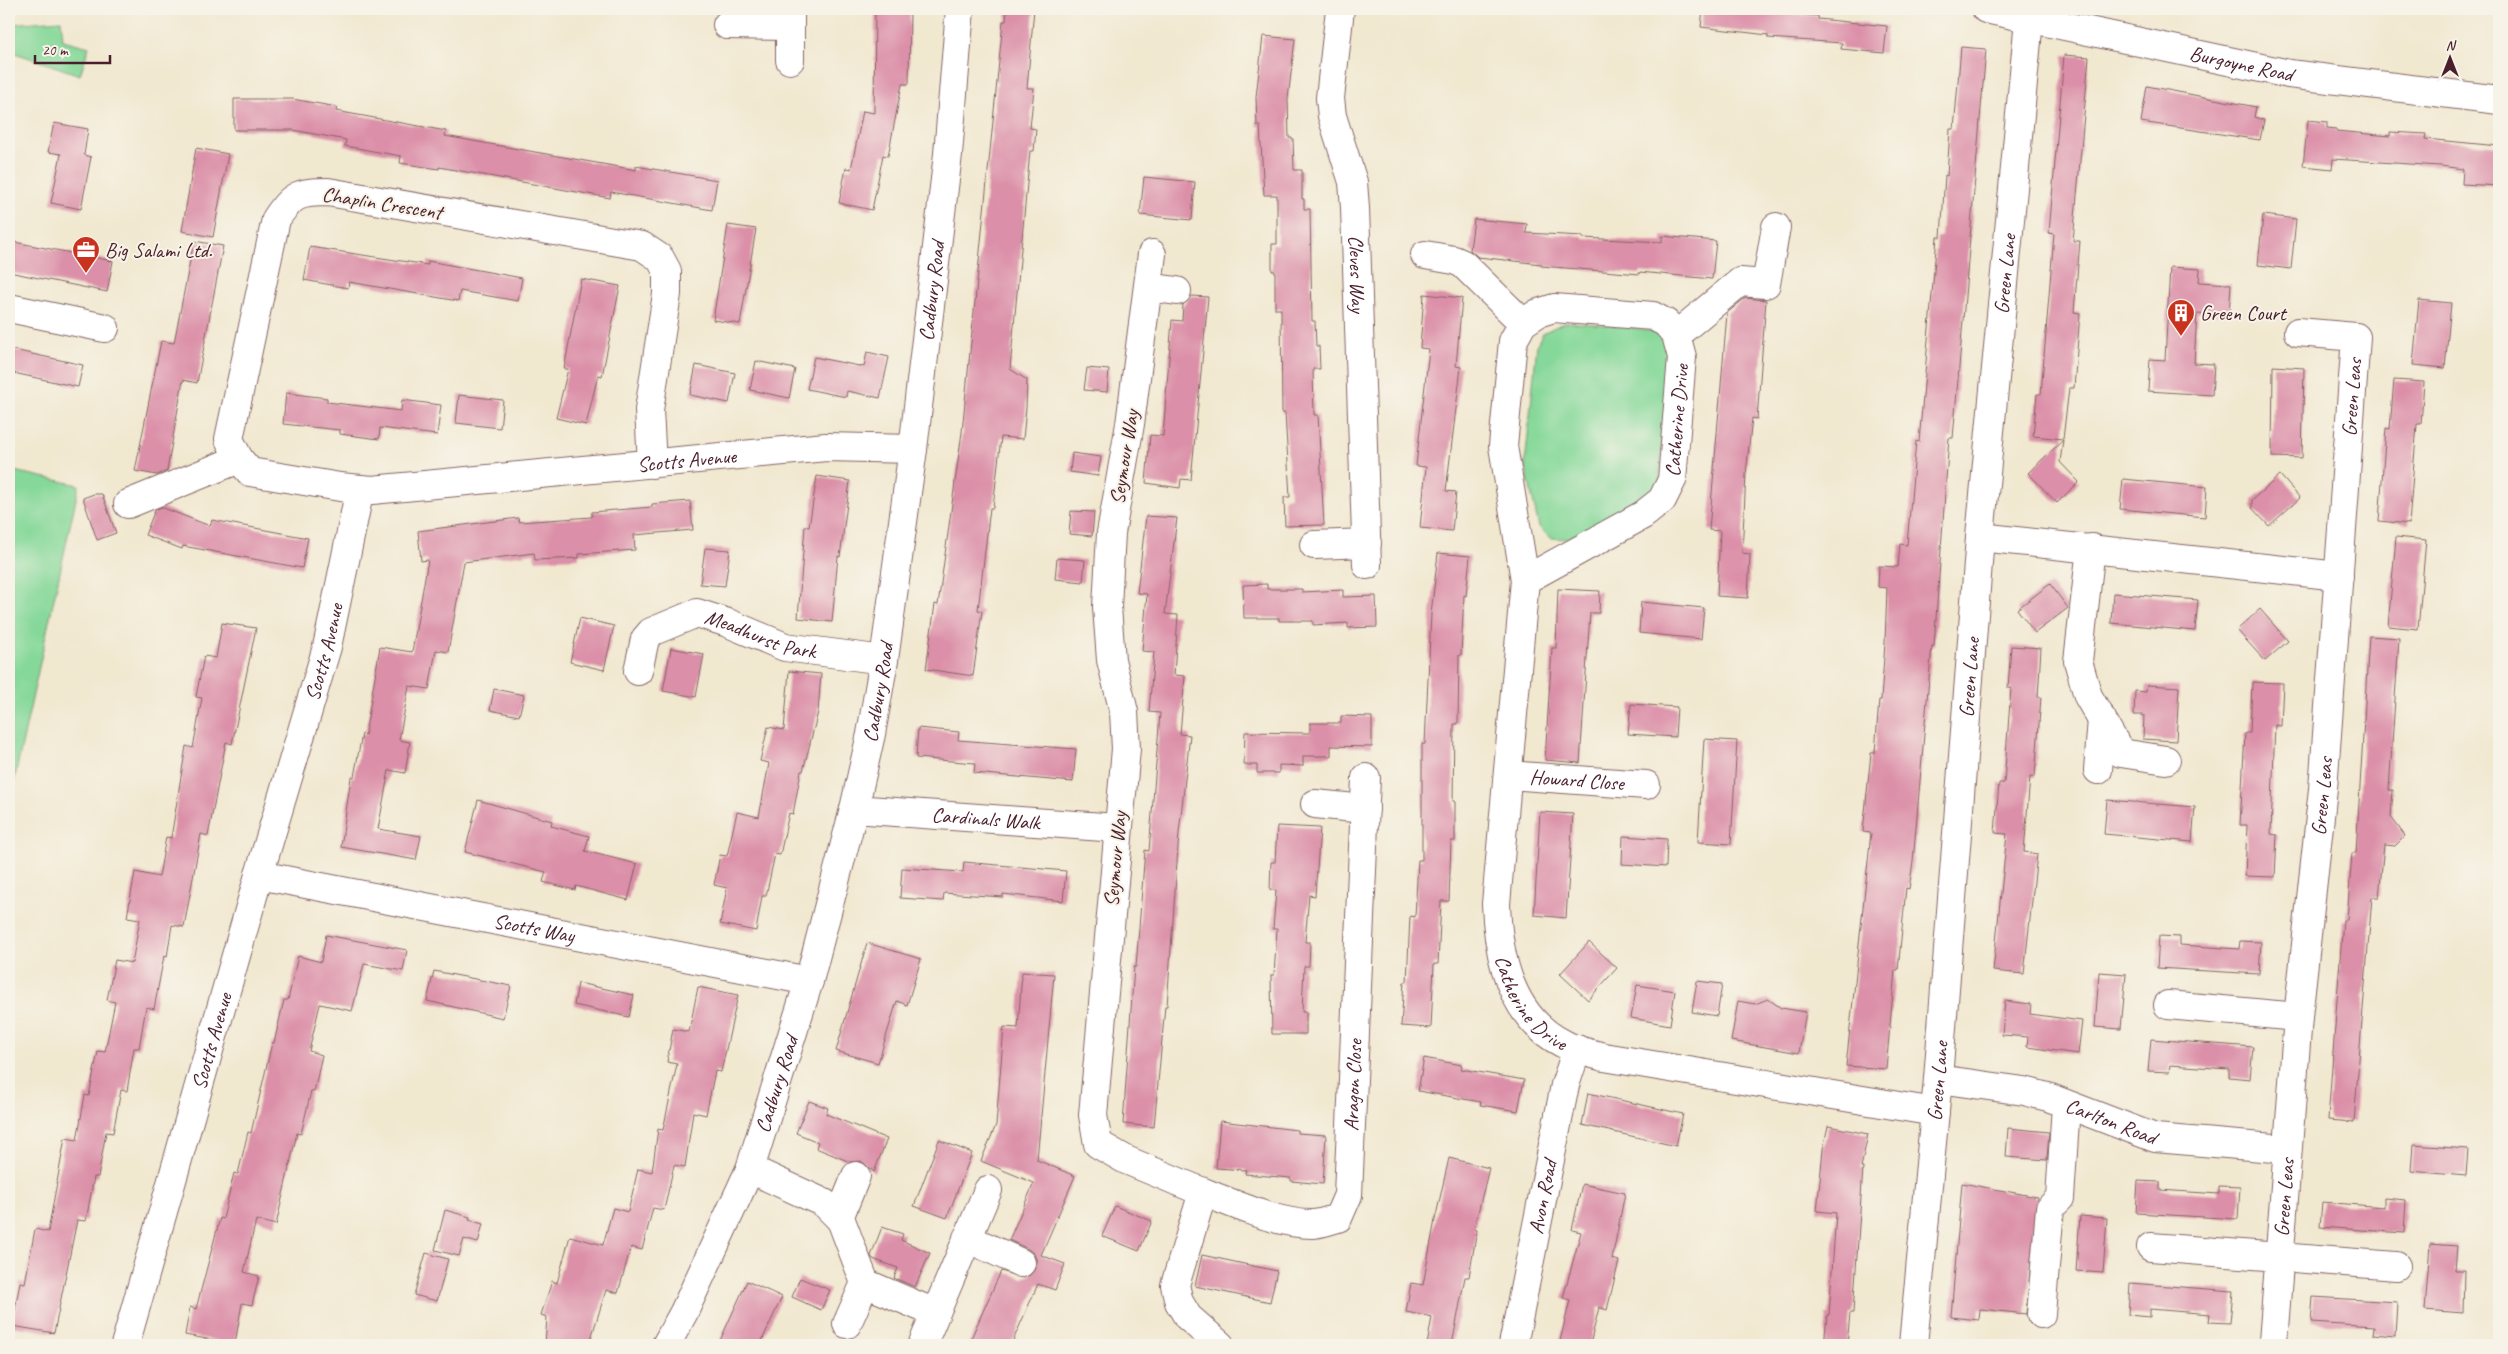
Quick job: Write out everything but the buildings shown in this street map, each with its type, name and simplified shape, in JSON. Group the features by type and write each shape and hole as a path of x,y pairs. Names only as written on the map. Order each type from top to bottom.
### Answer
{"street":[{"name":"Cadbury Road","path":"666,1345 684,1312 750,1169 809,981 854,809 871,734 884,660 913,449 948,154 960,9"},
{"name":"Cleves Way","path":"1314,545 1367,554 1356,208 1353,182 1332,116 1330,98 1340,9"},
{"name":"Burgoyne Road","path":"1986,9 2029,13 2288,74 2499,100"},
{"name":"Green Lane","path":"1913,1345 1936,1112 1980,537 2029,13"},
{"path":"726,26 790,17 790,60"},
{"name":"Chaplin Crescent","path":"239,459 229,439 276,219 288,201 307,192 328,192 642,246 660,258 667,271 667,294 649,410 652,464"},
{"path":"1676,335 1740,282 1766,284 1776,227"},
{"name":"Seymour Way","path":"1152,254 1130,424 1111,543 1107,607 1111,660 1124,712 1126,749 1117,828 1093,1115 1098,1144 1126,1160 1203,1192"},
{"path":"1425,256 1454,260 1464,264 1522,323"},
{"path":"1148,287 1177,292"},
{"path":"9,308 105,328"},
{"name":"Catherine Drive","path":"1525,580 1643,515 1662,500 1672,480 1682,357 1676,335 1666,323 1653,316 1554,308 1538,313 1522,323 1514,341 1503,446 1525,580 1496,904 1497,932 1501,957 1509,983 1525,1010 1544,1031 1564,1044 1577,1049 1604,1057 1936,1112"},
{"name":"Green Leas","path":"2273,1342 2286,1149 2298,1017 2324,789 2356,337 2298,332"},
{"name":"Scotts Avenue","path":"125,1345 259,875 327,647 360,489 372,490 826,447 913,449"},
{"path":"128,504 239,459 250,472 360,489"},
{"path":"1980,537 2339,576"},
{"path":"2091,548 2078,661 2088,696 2121,753 2166,760"},
{"name":"Meadhurst Park","path":"638,671 645,639 651,632 697,613 728,623 785,647 884,660"},
{"path":"2098,770 2102,720"},
{"name":"Howard Close","path":"1508,775 1646,785"},
{"name":"Aragon Close","path":"1203,1192 1262,1213 1299,1223 1314,1224 1338,1218 1348,1195 1366,778"},
{"path":"1315,804 1364,809"},
{"name":"Cardinals Walk","path":"854,809 1117,828"},
{"name":"Scotts Way","path":"259,875 809,981"},
{"path":"2168,1004 2298,1017"},
{"name":"Avon Road","path":"1513,1345 1565,1085 1577,1049"},
{"name":"Carlton Road","path":"1938,1079 2024,1091 2155,1138 2286,1149"},
{"path":"2041,1314 2050,1208 2060,1198 2066,1105"},
{"path":"750,1169 824,1203 840,1218 865,1283 847,1324"},
{"path":"840,1218 856,1176"},
{"path":"923,1343 934,1313 988,1190"},
{"path":"1203,1192 1175,1285 1179,1302 1188,1317 1220,1345"},
{"path":"967,1238 1021,1263"},
{"name":"Green Leas","path":"2151,1247 2396,1266"},
{"path":"865,1283 934,1313"}],"green space":[{"path":"61,20 63,40 89,47 80,75 9,51 9,24"},
{"path":"1565,322 1629,327 1653,332 1664,341 1669,361 1659,488 1652,498 1567,539 1550,538 1539,527 1525,465 1537,344 1543,333"},
{"path":"9,470 79,485 9,804"}],"place":[{"name":"Big Salami Ltd.","path":"86,274"},
{"name":"Green Court","path":"2181,337"}]}
